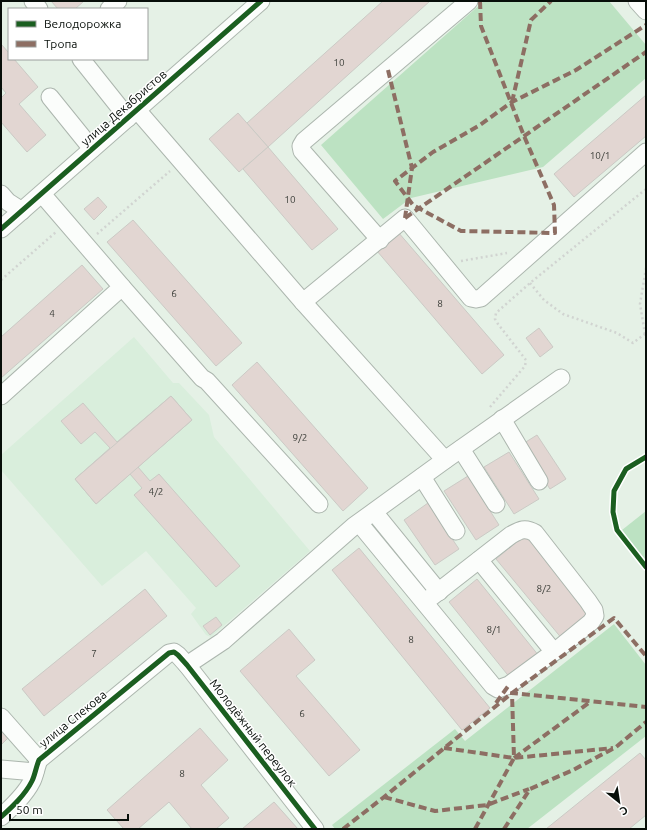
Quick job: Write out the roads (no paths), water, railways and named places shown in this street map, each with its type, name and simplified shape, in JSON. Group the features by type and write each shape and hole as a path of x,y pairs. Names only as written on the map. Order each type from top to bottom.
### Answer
{"street":[{"path":"110,8 118,1"},
{"name":"улица Декабристов","path":"1,229 261,1"},
{"path":"380,240 302,151 302,146 304,141 469,1"},
{"path":"637,1 646,11"},
{"path":"82,60 132,114 181,162 303,302 445,460"},
{"path":"50,97 92,149"},
{"path":"303,302 405,218 471,298 481,298 646,152"},
{"path":"1,194 8,202 22,211"},
{"path":"42,194 202,378 207,381 319,504"},
{"path":"1,396 122,287"},
{"path":"188,665 223,641 360,522 561,378"},
{"path":"502,420 539,481"},
{"path":"461,449 496,504"},
{"path":"422,477 456,531"},
{"path":"374,512 439,592"},
{"path":"360,522 493,686 498,689 509,686 591,622 595,616 594,610 534,533 529,530 522,529 511,535 425,602"},
{"path":"479,560 554,652"},
{"name":"улица Спекова","path":"1,817 22,796 32,780 37,766 169,652 174,652"},
{"name":"Молодёжный переулок","path":"174,652 188,665 315,829"},
{"path":"1,717 37,766 1,770"}]}
